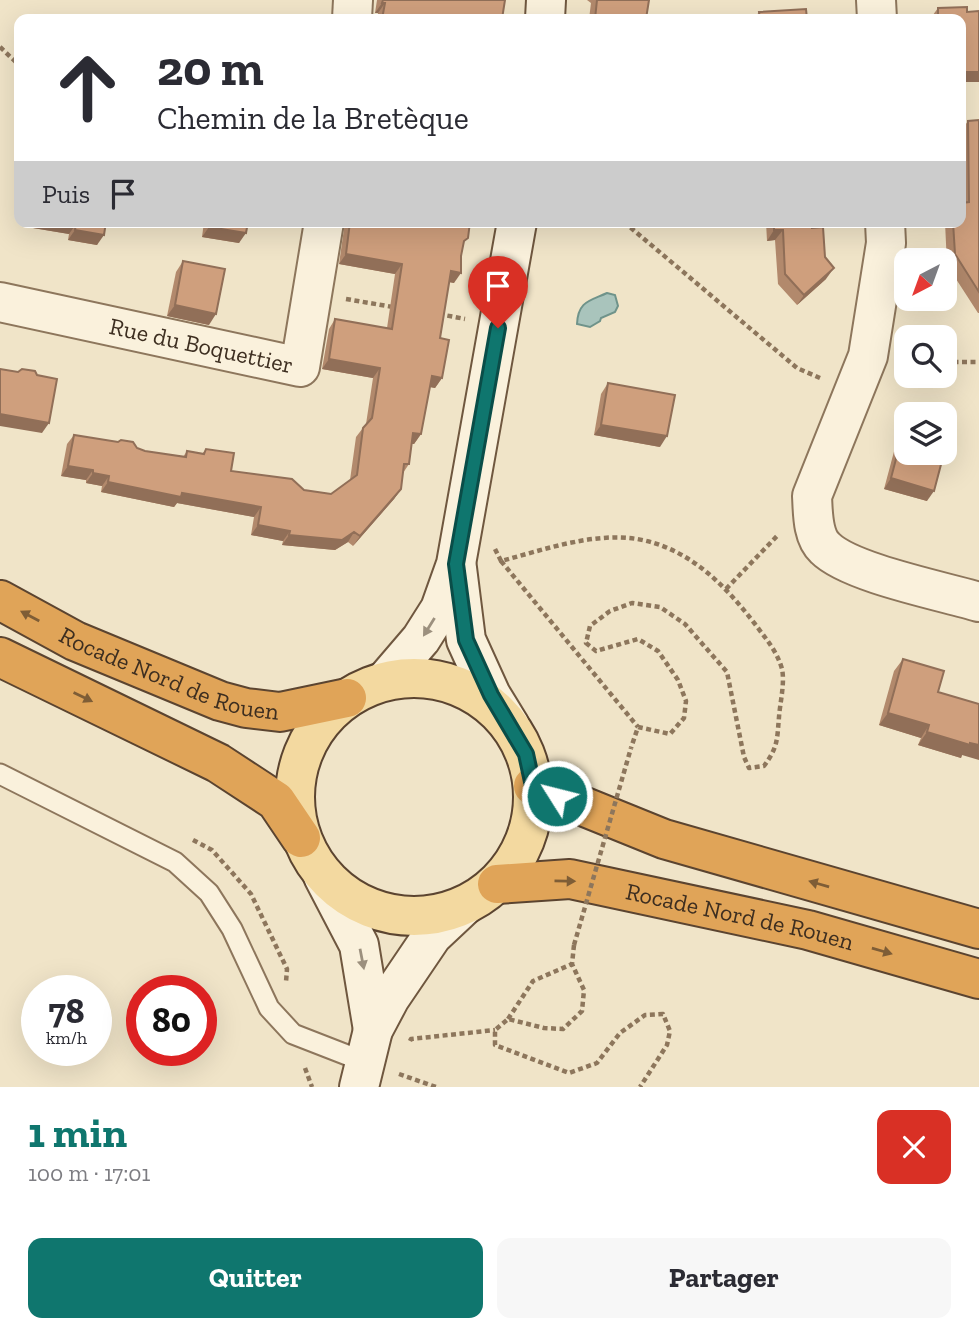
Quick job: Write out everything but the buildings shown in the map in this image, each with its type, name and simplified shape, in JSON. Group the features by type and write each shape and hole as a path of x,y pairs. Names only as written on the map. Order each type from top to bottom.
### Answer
{"highway":[{"name":"Rocade Nord de Rouen","path":"0,600 75,640 220,701 246,708 280,712 347,698"},
{"name":"Rocade Nord de Rouen","path":"0,657 218,763 276,802 301,838"},
{"name":"Rocade Nord de Rouen","path":"533,786 664,839 979,929"},
{"name":"Rocade Nord de Rouen","path":"497,884 570,879 808,930 979,979"}],"main road":[{"path":"431,679 475,694 510,726 526,754 533,786 526,839 497,884 464,906 427,917 388,915 352,901 323,876 301,838 294,799 300,760 318,725 347,698 384,681 431,679"}],"street":[{"name":"Rue du Boquettier","path":"0,302 300,367 323,228"},
{"path":"384,681 421,639 440,609 456,564 515,228"},
{"path":"885,228 886,243 867,356 812,496 813,520 823,547 849,565 979,602"},
{"path":"456,564 466,640 491,695 510,726"},
{"path":"323,876 359,946 369,998 373,1065"},
{"path":"373,1065 390,998 432,936 464,906"}],"lane":[{"path":"0,774 175,862 209,892 232,929 269,1008 292,1034 373,1065"}],"path":[{"path":"0,47 14,60"},
{"path":"631,228 797,368 817,378 863,368"},
{"path":"312,293 404,309"},
{"path":"430,313 470,319"},
{"path":"957,362 979,362"},
{"path":"726,589 800,514 813,509"},
{"path":"493,543 501,561 638,727 670,734 684,718 686,701 678,680 658,651 638,639 596,651 586,643 590,626 610,611 632,603 660,607 685,624 727,672 744,757 749,768 764,766 776,751 783,673 776,652 726,589 707,571 674,550 636,539 605,539 572,544 501,561"},
{"path":"508,1019 544,1028 563,1029 582,1012 584,990 572,964 574,945 638,727"},
{"path":"411,1039 495,1030 508,1019 533,981 572,964"},
{"path":"495,1030 495,1045 569,1073 597,1063 620,1034 645,1015 663,1014 670,1031 667,1045 639,1087"},
{"path":"373,1065 400,1072 436,1087"}],"water":[{"path":"607,293 615,295 618,306 615,312 590,327 577,324 582,306"}],"route":[{"path":"498,328 456,564 466,640 491,695 526,754 533,786 557,796"}]}
